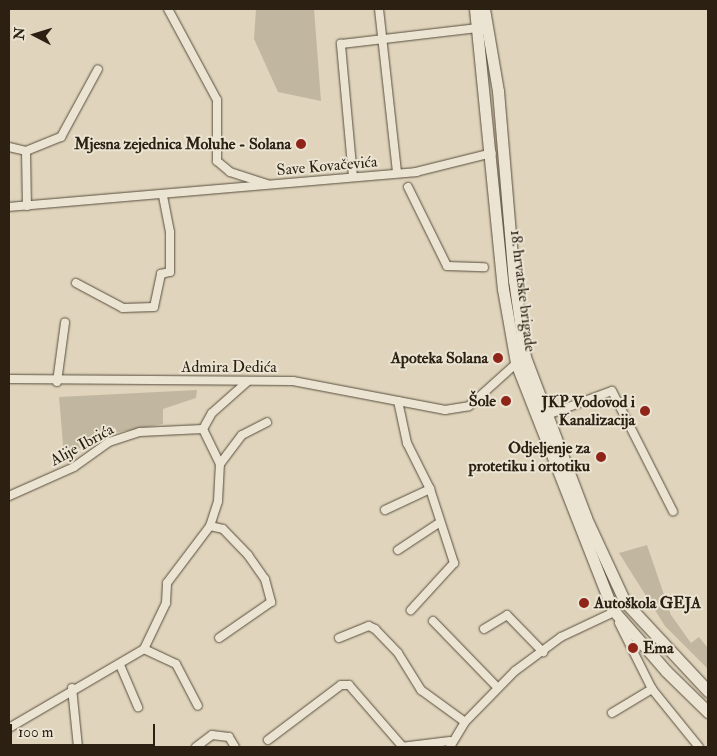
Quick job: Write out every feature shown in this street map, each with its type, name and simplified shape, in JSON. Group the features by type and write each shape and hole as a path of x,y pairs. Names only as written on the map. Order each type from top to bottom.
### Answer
{"main road":[{"name":"18. hrvatske brigade","path":"475,9 492,153 503,289 520,360 613,610 666,671 708,712"},
{"name":"18. hrvatske brigade","path":"484,9 498,91 520,360 547,415 586,518 625,602 708,691"}],"street":[{"path":"379,9 384,40 397,173"},
{"path":"167,10 217,100 217,161 230,172 272,185"},
{"path":"353,178 341,44 478,28"},
{"path":"9,147 26,151 61,137 98,69"},
{"path":"26,151 27,206"},
{"name":"Save Kovačevića","path":"9,207 163,196 353,178 397,173 492,153"},
{"path":"408,187 447,266 484,267"},
{"path":"76,283 124,308 154,307 161,274 170,272 170,232 163,196"},
{"path":"57,382 65,323"},
{"name":"Admira Dedića","path":"9,379 57,382 292,381 445,410 469,406 520,360"},
{"path":"220,464 202,429 212,413 247,382"},
{"path":"547,415 612,391 673,511"},
{"path":"398,401 407,443 430,489 454,563 410,610"},
{"path":"9,728 72,688 120,664 144,649 166,603 167,583 175,568 210,526 220,464 242,435 267,422"},
{"name":"Alije Ibrića","path":"9,496 74,467 109,442 140,432 202,429"},
{"path":"385,510 430,489"},
{"path":"398,550 440,523"},
{"path":"210,526 223,529 248,555 265,579 271,602 219,638"},
{"path":"268,740 341,685 349,685 402,747 450,744 465,722 497,687 543,652 613,610 652,688 692,746"},
{"path":"484,629 507,615 543,652"},
{"path":"433,621 497,687"},
{"path":"339,638 368,626 375,628 398,653 421,690 465,722"},
{"path":"144,649 176,664 198,706"},
{"path":"120,664 138,707"},
{"path":"72,688 78,747"},
{"path":"612,713 652,688"},
{"path":"196,747 212,735 228,737 235,747"}],"shaded area":[{"path":"256,9 314,9 321,101 278,92 254,39"},
{"path":"197,390 196,398 163,409 163,424 108,434 64,456 59,397"},
{"path":"647,545 671,615 691,643 699,637 708,648 708,669 665,626 619,553"}],"place":[{"name":"Mjesna zejednica Moluhe - Solana","path":"301,144"},
{"name":"Apoteka Solana","path":"498,358"},
{"name":"Šole","path":"506,401"},
{"name":"JKP Vodovod i Kanalizacija","path":"645,411"},
{"name":"Odjeljenje za protetiku i ortotiku","path":"601,457"},
{"name":"Autoškola GEJA","path":"584,603"},
{"name":"Ema","path":"633,648"}]}
